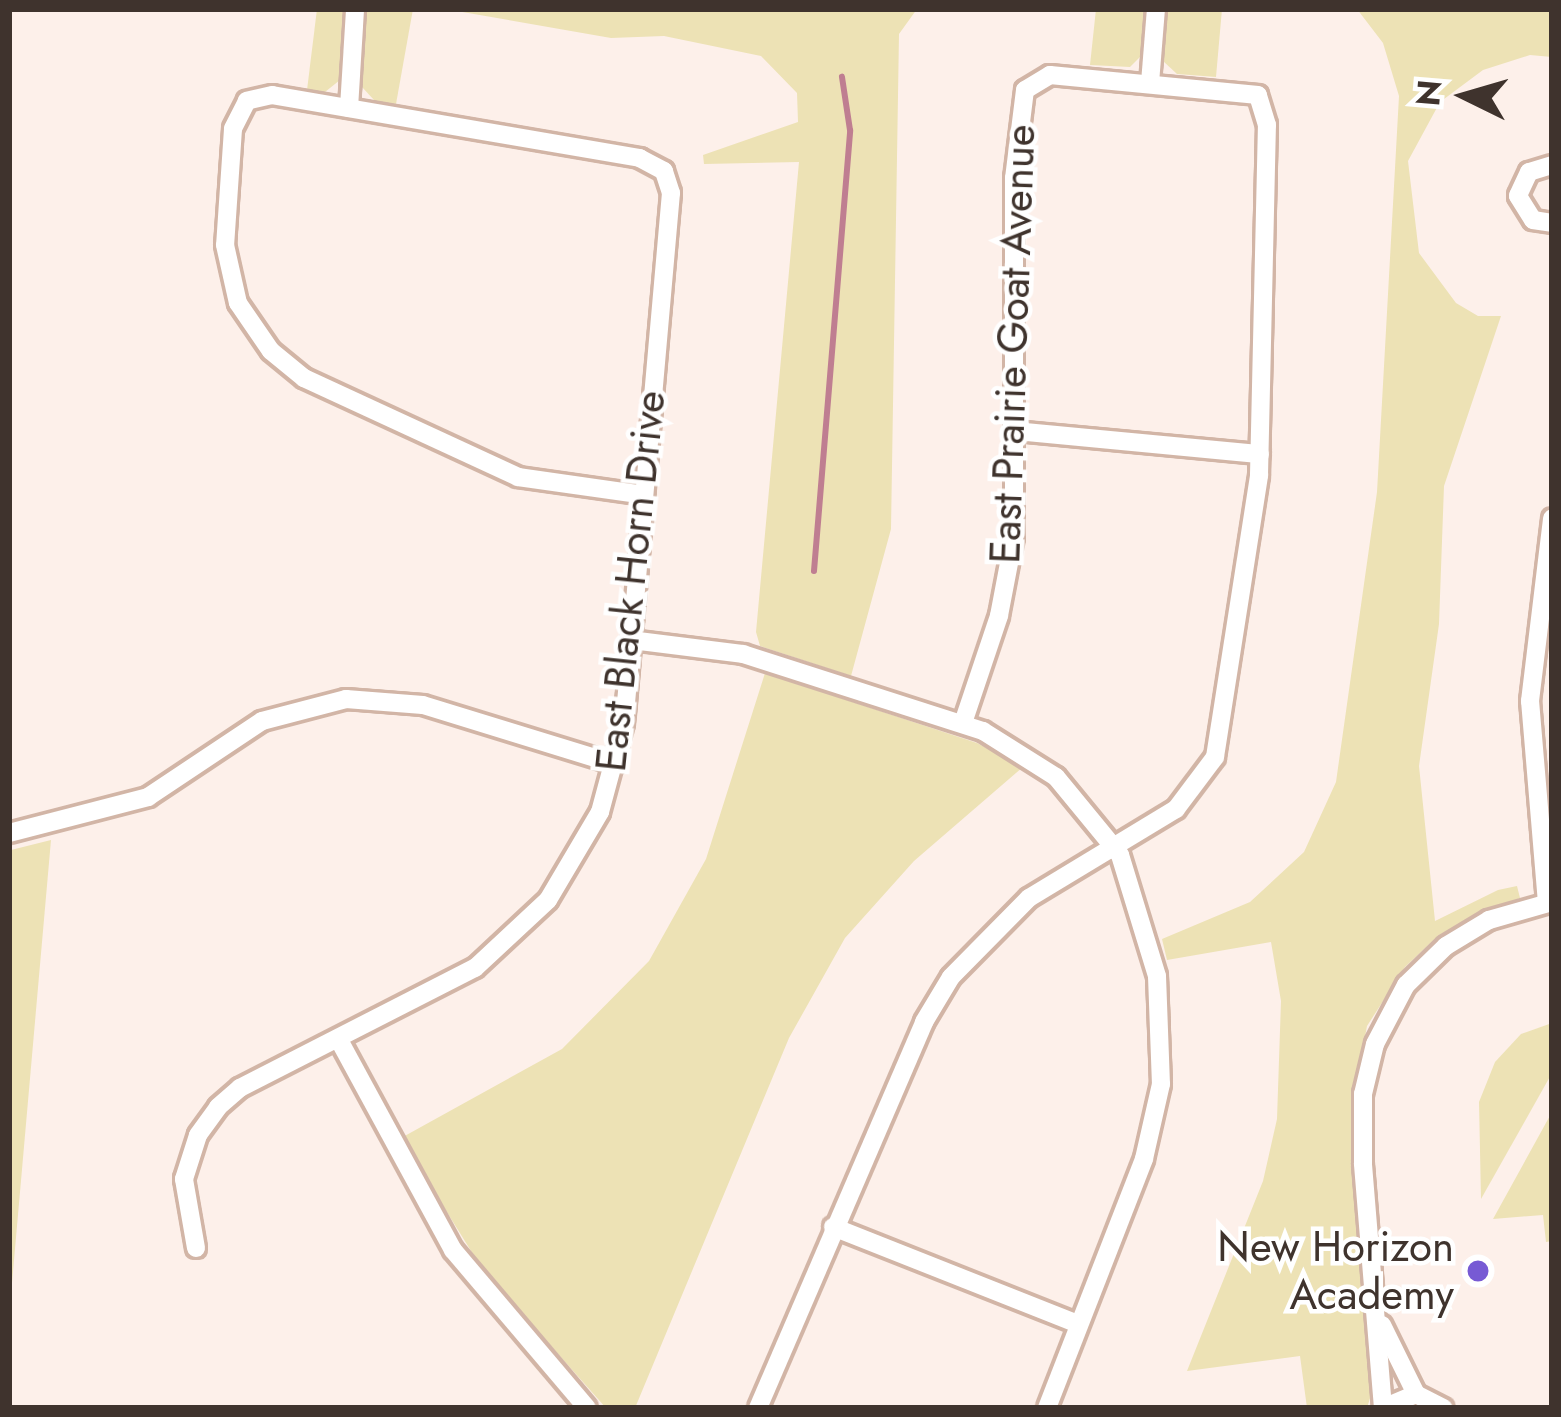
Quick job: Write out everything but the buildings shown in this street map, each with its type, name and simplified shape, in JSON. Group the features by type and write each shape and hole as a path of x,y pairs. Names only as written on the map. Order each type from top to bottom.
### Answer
{"street":[{"path":"349,108 355,9"},
{"path":"1150,83 1156,9"},
{"name":"East Prairie Goat Avenue","path":"964,723 1009,573 1016,431 1015,160 1024,76 1268,96 1260,454"},
{"name":"East Black Horn Drive","path":"196,1248 183,1193 203,1126 240,1088 463,976 529,922 580,852 615,764 631,640 644,496 670,193 671,165 241,93 233,129 225,245 238,303 271,351 304,378 518,477 644,496"},
{"path":"1552,165 1529,172 1518,196 1533,220 1552,223"},
{"path":"758,1408 833,1227 950,977 1013,910 1176,809 1215,758 1260,454 1016,431"},
{"path":"1416,1394 1383,1408 1382,1324 1362,1141 1375,1044 1406,985 1446,946 1489,920 1549,902 1531,674 1552,518"},
{"path":"631,640 742,654 964,723 1045,768 1115,846 1157,976 1163,1066 1144,1159 1047,1408"},
{"path":"1531,674 1552,675"},
{"path":"9,833 148,797 262,721 346,699 407,701 615,764"},
{"path":"339,1040 454,1250 582,1406"},
{"path":"833,1227 1078,1324"},
{"path":"1382,1324 1416,1394 1444,1408"}],"shaded area":[{"path":"317,9 345,9 340,80 325,92 307,90"},
{"path":"366,9 413,9 396,104 375,101 361,86"},
{"path":"445,9 917,9 899,34 891,529 851,676 760,646 756,632 799,162 704,164 703,155 798,122 797,93 761,56 664,36 611,38"},
{"path":"1096,9 1146,9 1141,56 1130,67 1090,65"},
{"path":"1166,9 1222,9 1216,77 1177,74 1163,61"},
{"path":"1357,9 1552,9 1552,57 1530,55 1483,70 1440,102 1408,161 1419,253 1456,303 1478,316 1501,316 1444,486 1439,624 1419,766 1435,921 1498,890 1517,886 1520,898 1439,935 1405,967 1367,1026 1351,1112 1371,1395 1367,1408 1307,1408 1300,1356 1187,1371 1263,1181 1277,1119 1281,1001 1271,942 1167,960 1162,939 1250,902 1304,852 1336,782 1377,492 1399,96 1383,43"},
{"path":"765,673 977,743 1023,767 914,861 845,938 789,1038 635,1408 606,1408 481,1267 401,1138 562,1049 649,961 706,859"},
{"path":"51,840 9,1317 11,850"},
{"path":"1552,1023 1552,1073 1481,1199 1479,1102 1495,1062 1521,1034"},
{"path":"1552,1112 1552,1241 1546,1242 1543,1215 1493,1219"}],"waterway":[{"path":"814,571 850,130 842,77"}],"place":[{"name":"New Horizon Academy","path":"1478,1271"}]}
